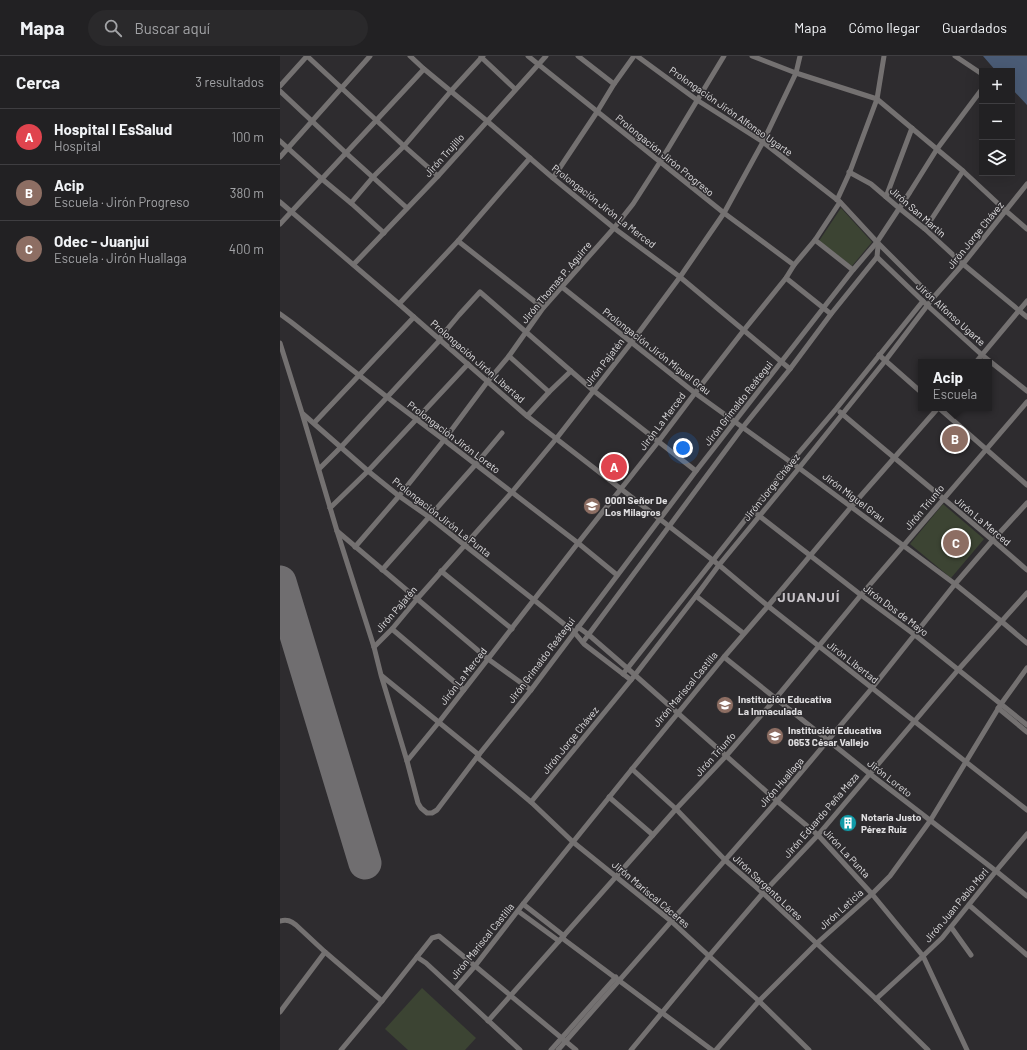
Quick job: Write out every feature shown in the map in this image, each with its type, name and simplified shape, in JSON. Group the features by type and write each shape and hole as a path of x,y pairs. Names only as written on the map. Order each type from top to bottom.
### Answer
{"street":[{"path":"280,86 307,56 438,176"},
{"path":"280,157 370,56"},
{"name":"Prolongación Jirón La Merced","path":"410,56 553,178 614,228 680,277 790,369"},
{"name":"Prolongación Jirón Progreso","path":"528,56 724,213 794,265"},
{"name":"Jirón Trujillo","path":"354,264 438,176 546,56"},
{"path":"578,56 614,84"},
{"path":"553,178 634,56"},
{"name":"Prolongación Jirón Alfonso Ugarte","path":"637,56 697,100 763,142 838,201 933,298"},
{"name":"Jirón Thomas P. Aguirre","path":"355,547 399,496 444,440 544,308 633,204 724,56"},
{"path":"752,56 796,73 877,99 963,171 1027,229"},
{"name":"Jirón Pajatén","path":"374,647 392,629 441,571 512,492 556,439 632,343 680,277 724,213 763,142 796,73 800,56"},
{"name":"Jirón La Merced","path":"407,761 512,629 620,488 658,442 786,278 794,265 815,240 838,201 877,99 884,56"},
{"path":"955,56 979,72"},
{"path":"351,203 373,177 404,146 482,57 515,89"},
{"path":"280,224 424,69"},
{"path":"280,91 407,208"},
{"name":"Jirón Grimaldo Reátegui","path":"407,761 418,803 421,808 427,814 438,810 478,756 531,690 696,471 853,270 877,242 937,149 979,93"},
{"path":"886,197 912,128"},
{"path":"280,142 384,232"},
{"path":"399,304 458,241 530,158"},
{"path":"925,229 963,171"},
{"name":"Jirón San Martín","path":"849,172 871,184 1027,317"},
{"name":"Jirón Jorge Chávez","path":"531,802 631,680 634,674 719,565 760,516 933,298 963,264 1027,184"},
{"name":"Prolongación Jirón Libertad","path":"280,202 354,264 527,416 669,526"},
{"path":"815,240 853,270"},
{"path":"458,241 544,308"},
{"path":"877,242 877,257"},
{"name":"Jirón Grimaldo Reátegui","path":"583,642 743,428 877,257"},
{"name":"Jirón Alfonso Ugarte","path":"877,257 928,306 987,359"},
{"path":"786,278 831,314"},
{"name":"Prolongación Jirón Miguel Grau","path":"562,287 695,393 743,428"},
{"path":"318,469 440,340 459,315 480,292 594,391 696,471"},
{"name":"Jirón Jorge Chávez","path":"623,674 791,462 923,301"},
{"path":"979,359 1027,301"},
{"name":"Prolongación Jirón Loreto","path":"280,314 476,464 617,575"},
{"path":"314,423 414,317"},
{"path":"280,343 374,647 407,761"},
{"path":"879,355 918,389"},
{"path":"509,356 549,392"},
{"name":"Jirón Alfonso Ugarte","path":"992,363 1027,391"},
{"path":"330,508 368,471 468,364"},
{"path":"527,416 571,371"},
{"name":"Jirón Triunfo","path":"488,1021 676,809 726,756 861,595 1027,402"},
{"name":"Jirón La Merced","path":"836,409 1027,570"},
{"name":"Jirón Mariscal Castilla","path":"455,989 677,713 851,507 936,411"},
{"path":"942,411 1027,485"},
{"name":"Prolongación Jirón La Punta","path":"302,413 399,496 429,517 574,632"},
{"name":"Jirón Miguel Grau","path":"743,428 955,584 1027,643"},
{"path":"382,570 502,433"},
{"name":"Jirón Huallaga","path":"558,1050 564,1040 617,979 671,922 777,801 872,688 955,584 992,540 1027,503"},
{"name":"Jirón Dos de Mayo","path":"753,511 915,635 1000,706 1027,732"},
{"name":"Jirón Libertad","path":"669,526 818,646 1027,810"},
{"path":"337,531 488,659 531,690"},
{"path":"441,571 512,629"},
{"name":"Jirón Eduardo Peña Meza","path":"631,1050 763,893 818,835 958,670 1027,593"},
{"path":"696,596 744,633"},
{"name":"Jirón La Punta","path":"578,627 818,835 872,894 923,956 967,1050"},
{"path":"392,629 464,690"},
{"path":"574,632 583,642 631,680"},
{"name":"Jirón Loreto","path":"724,657 870,774 1027,896"},
{"name":"Jirón Leticia","path":"716,1050 759,1001 816,944 890,876 930,821 1000,706 1027,668"},
{"name":"Jirón Mariscal Cáceres","path":"381,675 439,722 531,802 574,842 671,922 759,1001 808,1050"},
{"name":"Jirón Dos de Mayo","path":"1000,706 1027,726"},
{"name":"Jirón Sargento Lores","path":"632,769 676,809 726,860 876,999 928,1050"},
{"path":"609,798 653,835"},
{"name":"Jirón Juan Pablo Mori","path":"876,999 942,938 1027,834"},
{"path":"523,904 562,938 662,1013 716,1050"},
{"path":"969,905 1027,955"},
{"path":"518,911 562,938"},
{"path":"282,920 291,921 296,925 382,1001"},
{"path":"951,927 971,955"},
{"path":"341,1050 432,938 439,936 576,1050"},
{"path":"280,1012 325,952"},
{"path":"417,957 426,963 455,989 520,1050"},
{"name":"Jirón Huallaga","path":"551,1050 564,1040"}],"green space":[{"path":"841,208 872,242 852,266 819,241"},
{"path":"943,504 984,539 951,578 910,544"},
{"path":"422,988 476,1038 465,1050 408,1050 385,1029"}],"water":[{"path":"983,56 1027,56 1027,105 1015,92 1015,68 993,68"}],"runway":[{"path":"280,582 365,863"}],"place":[{"name":"Acip","path":"955,439"},
{"name":"Hospital I EsSalud","path":"614,467"},
{"name":"0001 Señor De Los Milagros","path":"592,506"},
{"name":"Odec - Juanjui","path":"956,543"},
{"name":"Institución Educativa La Inmaculada","path":"725,705"},
{"name":"Institución Educativa 0653 César Vallejo","path":"775,736"},
{"name":"Notaría Justo Pérez Ruiz","path":"848,823"}],"district":[{"name":"JUANJUÍ","path":"809,597"}]}
